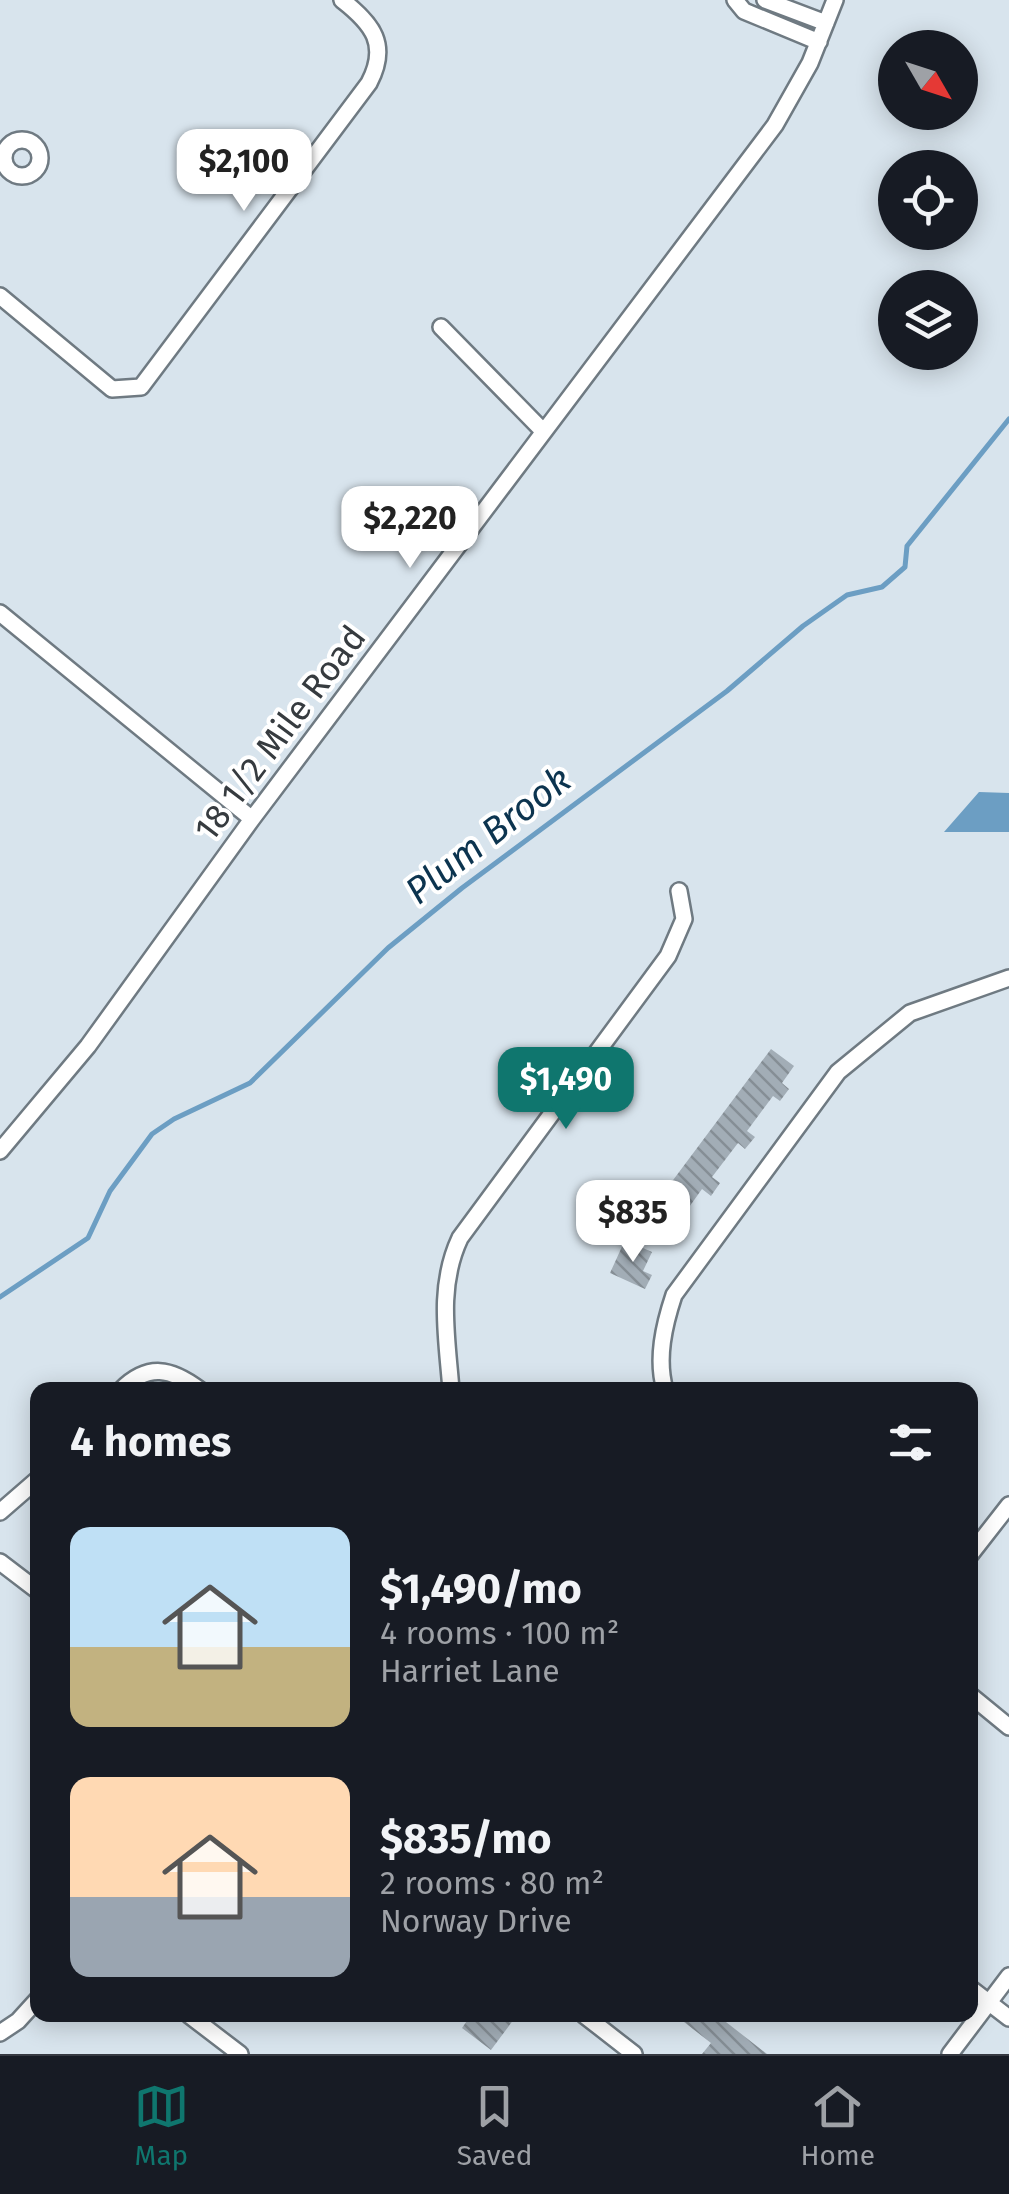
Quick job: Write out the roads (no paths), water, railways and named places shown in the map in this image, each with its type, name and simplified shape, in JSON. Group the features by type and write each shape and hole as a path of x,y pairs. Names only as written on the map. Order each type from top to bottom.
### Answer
{"street":[{"path":"0,296 112,389 141,387 370,83 380,56 367,20 342,0"},
{"path":"735,0 744,11 818,42"},
{"path":"765,0 826,24"},
{"name":"18 1/2 Mile Road","path":"0,1151 88,1046 252,819 775,125 835,0"},
{"path":"0,188 12,174"},
{"path":"441,327 542,431"},
{"path":"0,613 252,819"},
{"path":"450,1382 444,1286 454,1250 668,956 684,919 679,892"},
{"path":"662,1382 665,1323 674,1295 838,1072 910,1012 1009,978"},
{"path":"132,1382 146,1372 160,1369 185,1382"},
{"path":"0,1512 30,1486"},
{"path":"978,1545 1009,1504"},
{"path":"0,1562 30,1585"},
{"path":"978,1702 1009,1727"},
{"path":"978,2017 1009,1976"},
{"path":"978,1994 1009,2018"},
{"path":"0,2033 30,2008"},
{"path":"198,2022 240,2054"},
{"path":"593,2022 634,2054"},
{"path":"950,2054 974,2022"}],"water":[{"path":"979,792 1009,793 1009,832 944,832"}],"waterway":[{"name":"Plum Brook","path":"0,1297 88,1238 110,1191 152,1134 174,1119 250,1083 388,948 462,888 727,691 803,626 847,595 882,587 905,567 907,546 1009,419"}]}
